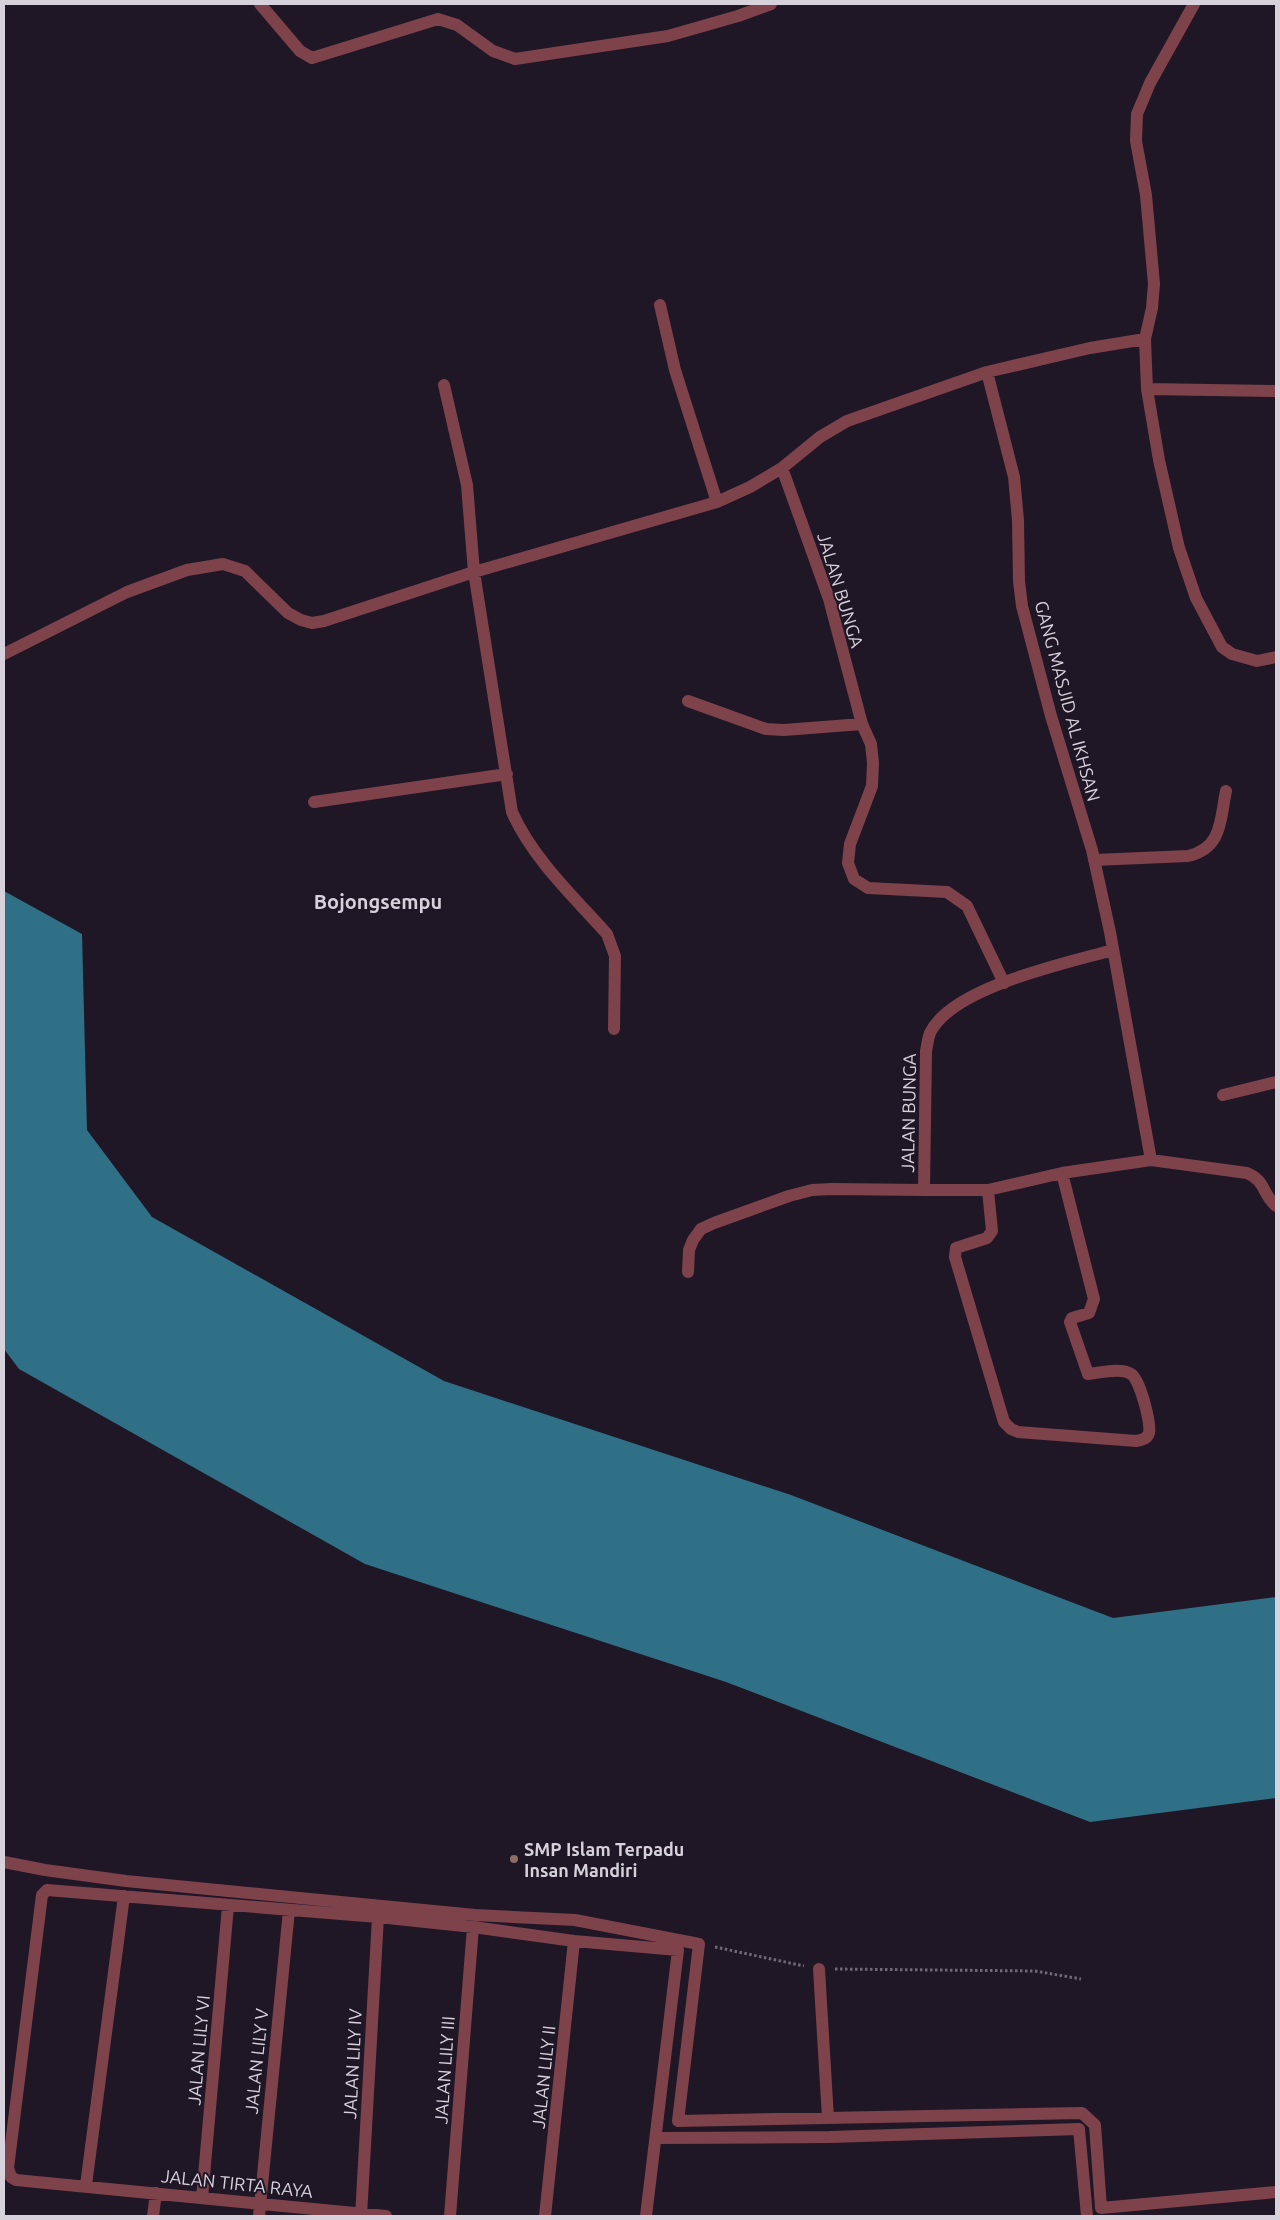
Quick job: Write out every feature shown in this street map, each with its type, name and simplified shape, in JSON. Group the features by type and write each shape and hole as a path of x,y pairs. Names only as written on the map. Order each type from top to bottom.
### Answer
{"street":[{"path":"260,4 300,51 312,58 438,19 456,25 493,51 515,59 668,36 738,16 771,4"},
{"path":"1194,4 1150,84 1137,114 1136,141 1146,195 1154,284 1152,308 1145,339 1146,389 1159,460 1179,548 1196,598 1222,647 1232,654 1257,661 1276,657"},
{"path":"660,305 675,370 717,502"},
{"path":"4,654 127,592 187,570 223,564 245,570 288,613 312,623 324,621 474,572 717,502 750,487 782,468 831,429 847,420 986,372 1090,348 1145,339"},
{"name":"GANG MASJID AL IKHSAN","path":"986,372 1014,478 1018,520 1019,581 1030,644 1094,860 1113,950 1151,1160"},
{"path":"444,385 467,485 474,572 512,812 520,831 533,850 607,934 613,945 616,956 614,1030"},
{"path":"1146,389 1276,392"},
{"name":"JALAN BUNGA","path":"782,468 829,599 862,724 871,744 873,763 872,786 850,844 848,863 854,879 868,888 947,892 967,906 1004,983"},
{"path":"688,701 766,729 784,730 862,724"},
{"path":"314,802 507,774"},
{"path":"1094,860 1188,856 1203,851 1212,845 1216,838 1226,791"},
{"name":"JALAN BUNGA","path":"688,1272 689,1250 701,1229 779,1199 812,1190 924,1190 926,1052 930,1032 944,1016 961,1002 1004,983 1113,950"},
{"path":"1223,1094 1276,1082"},
{"path":"924,1190 988,1190 1062,1173 1151,1160 1247,1173 1260,1180 1270,1201 1276,1206"},
{"path":"988,1190 992,1231 988,1238 956,1248 955,1258 1004,1422 1018,1432 1136,1441 1145,1439 1149,1434 1149,1422 1137,1380 1132,1374 1124,1371 1088,1374 1070,1322 1072,1318 1089,1313 1094,1299 1062,1173"},
{"path":"4,1862 45,1870 126,1881 475,1916 575,1920 699,1944 678,2122 1082,2113 1095,2125 1101,2208 1276,2192"},
{"name":"JALAN TIRTA RAYA","path":"124,1896 47,1890 42,1894 8,2168 11,2177 16,2180 86,2185 202,2198 260,2210 386,2216"},
{"path":"86,2185 124,1896 378,1917 473,1927 574,1941 678,1950 646,2216"},
{"name":"JALAN LILY VI","path":"202,2198 228,1906"},
{"name":"JALAN LILY V","path":"260,2210 289,1910"},
{"name":"JALAN LILY IV","path":"361,2215 378,1917"},
{"name":"JALAN LILY III","path":"450,2216 473,1927"},
{"name":"JALAN LILY II","path":"546,2216 574,1941"},
{"path":"819,1969 828,2118"},
{"path":"656,2138 830,2137 1079,2129 1087,2216"},
{"path":"153,2216 156,2193"}],"path":[{"path":"699,1944 819,1969 1035,1971 1081,1979"}],"water":[{"path":"4,891 82,934 87,1130 152,1217 444,1381 791,1495 1113,1618 1276,1597 1276,1798 1090,1822 726,1682 365,1564 19,1369 4,1349"}],"place":[{"name":"SMP Islam Terpadu Insan Mandiri","path":"514,1859"}],"district":[{"name":"Bojongsempu","path":"378,901"}]}
